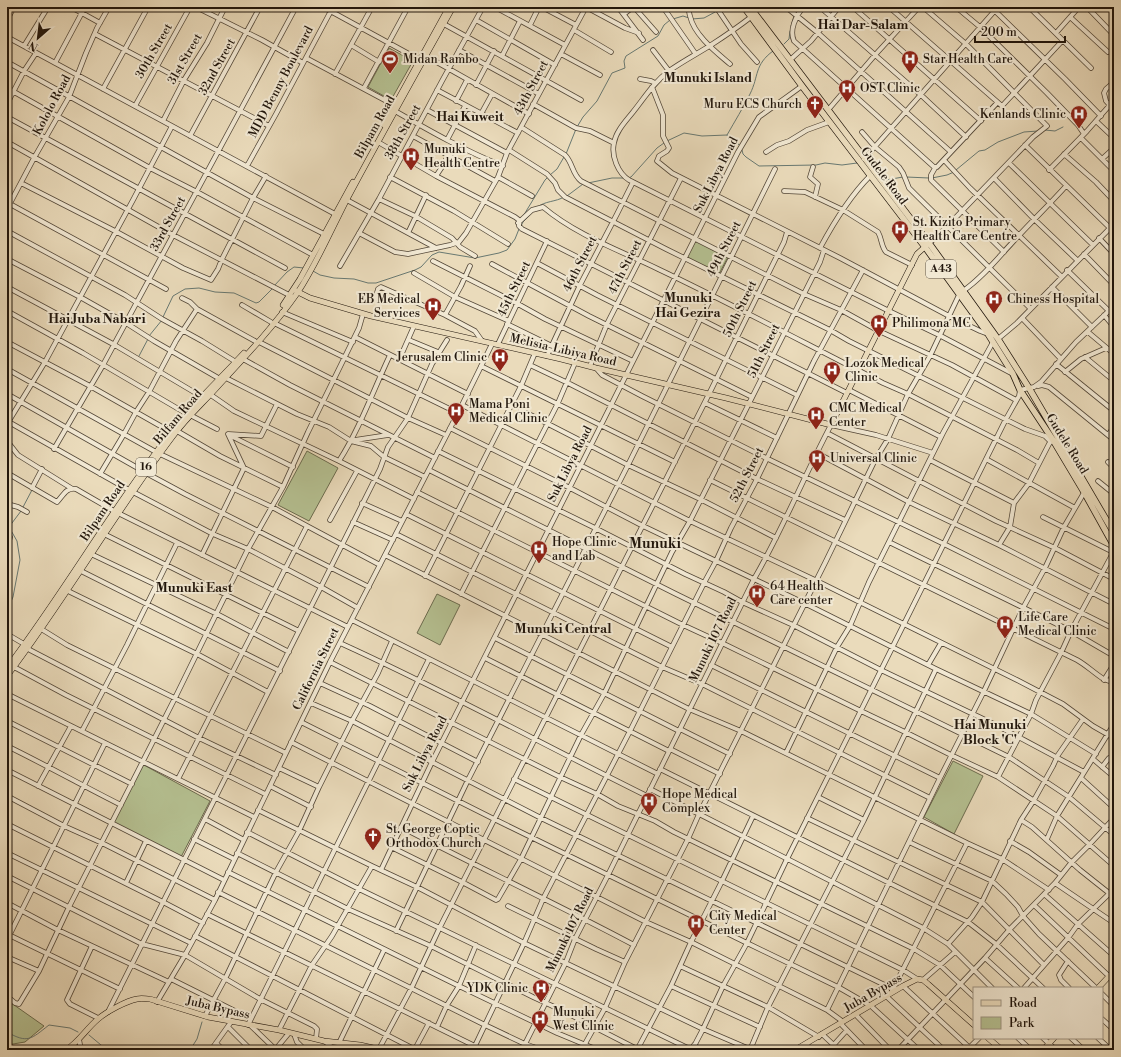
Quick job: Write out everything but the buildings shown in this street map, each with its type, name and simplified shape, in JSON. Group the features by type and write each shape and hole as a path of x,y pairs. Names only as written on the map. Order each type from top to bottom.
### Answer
{"highway":[{"name":"Gudele Road","path":"744,7 870,176 927,245"},
{"name":"Gudele Road","path":"753,8 1031,388 1086,490 1114,550"},
{"name":"Gudele Road","path":"961,293 988,334 996,341 1020,390 1052,441 1086,490 1113,525 1114,533"}],"main road":[{"name":"Bilpam Road","path":"7,668 26,647 171,432 209,394 220,379 257,341 292,296 302,280 362,166 426,56 449,7"},
{"name":"Bilpam Road","path":"314,257 324,234 378,142 420,60 453,7"},
{"name":"Munuki 107 Road","path":"831,425 917,254 927,245"},
{"name":"Melisia-Libiya Road","path":"295,291 310,298 363,314 709,394 831,425"},
{"name":"16","path":"273,322 282,312 292,296"},
{"name":"Bilfam Road","path":"209,394 243,360 257,341"},
{"name":"Bilfam Road","path":"158,453 177,431 188,414"},
{"name":"16","path":"39,628 81,572 116,512"},
{"name":"16","path":"7,676 26,647"},
{"path":"1098,987 1114,971"},
{"path":"920,980 973,1024"},
{"name":"Juba Bypass","path":"796,1050 841,1022 871,1006 890,993 903,986 920,980"},
{"name":"Juba Bypass","path":"66,1050 79,1039 98,1018 137,999 150,999 230,1024 249,1025 279,1030 324,1041 360,1045 381,1050"},
{"path":"989,1039 1002,1050"},
{"path":"1043,1050 1053,1039"}],"street":[{"path":"7,20 14,7"},
{"path":"24,46 48,7"},
{"path":"71,7 100,23"},
{"path":"55,63 85,7"},
{"name":"Kololo Road","path":"7,209 34,158 70,97 95,34 109,7"},
{"path":"103,89 148,7"},
{"name":"30th Street","path":"135,106 190,7"},
{"path":"196,7 247,32 303,63"},
{"name":"31st Street","path":"163,121 184,80 207,43 225,7"},
{"name":"32nd Street","path":"190,136 260,7"},
{"name":"33rd Street","path":"54,449 103,365 296,7"},
{"path":"322,7 332,9 361,28 420,60"},
{"path":"335,74 372,7"},
{"path":"364,88 408,7"},
{"name":"38th Street","path":"340,266 420,125 437,90 483,7"},
{"path":"494,7 506,12 565,45"},
{"path":"506,12 508,7"},
{"path":"530,25 540,7 576,25"},
{"path":"586,7 625,28 639,33"},
{"name":"43th Street","path":"457,243 472,223 498,177 508,152 586,7"},
{"path":"618,7 643,40"},
{"path":"624,14 633,7 656,32"},
{"path":"662,7 696,54"},
{"path":"688,7 690,17 699,34 730,64"},
{"path":"716,7 741,44 757,62"},
{"path":"786,7 818,33 951,152"},
{"path":"803,7 794,21 793,38 803,50 935,168"},
{"path":"820,7 966,137"},
{"path":"790,60 803,50 839,7"},
{"path":"854,7 981,121"},
{"path":"889,7 1002,106 1016,93 1063,40"},
{"path":"828,110 889,39 919,7"},
{"path":"923,7 966,44 1047,126 1033,137 962,212 927,245"},
{"path":"956,7 980,27 1078,125 1082,136 1114,171"},
{"path":"991,7 997,9 1100,116"},
{"path":"1029,7 1091,68"},
{"path":"1056,33 1079,7"},
{"path":"1087,7 1112,32"},
{"name":"MDD Benny Boulevard","path":"247,166 332,9"},
{"path":"864,159 997,9"},
{"path":"751,17 710,46 669,71 653,85 632,113 627,117 618,132 614,143 615,161 618,169 627,179 939,335 1013,374"},
{"path":"1070,17 1108,52"},
{"path":"476,20 555,65"},
{"path":"502,56 520,21"},
{"path":"442,23 581,100"},
{"path":"574,30 611,52"},
{"path":"95,34 269,126"},
{"path":"7,37 335,214"},
{"path":"351,45 379,62"},
{"path":"459,50 539,94"},
{"path":"653,50 669,71"},
{"path":"476,85 494,51"},
{"path":"7,104 24,71 36,53"},
{"path":"561,54 600,75"},
{"path":"426,56 529,114"},
{"path":"306,58 364,88 420,125 454,144 503,166"},
{"path":"7,62 253,198 324,234"},
{"path":"640,79 651,81 663,115 663,136 669,148 668,151 658,156 657,160 681,178 863,270 949,316 988,334"},
{"path":"456,101 467,80"},
{"path":"1114,82 1106,89 1104,93 1109,106 1114,110"},
{"name":"Suk Libya Road","path":"381,870 422,782 738,152 759,117 802,86"},
{"path":"7,88 314,257"},
{"path":"437,90 464,106 518,133"},
{"path":"481,114 492,94"},
{"path":"997,103 935,168 931,175 931,180 1004,252"},
{"path":"534,104 576,128 590,131 614,143"},
{"path":"447,140 464,106"},
{"path":"1049,170 1109,106"},
{"path":"427,110 547,174 561,194 613,222 1006,419 1045,436 1052,441 1029,483 1014,503 1010,527 999,545"},
{"path":"7,117 285,268"},
{"path":"1096,121 1114,138"},
{"path":"766,152 807,130 829,122"},
{"path":"172,126 128,210 56,338 45,362 7,422 131,491 213,534 286,568 358,608"},
{"path":"521,127 566,155 573,173 581,181 804,294 841,310 879,331 952,365 1016,400"},
{"path":"862,132 875,147 899,167 914,193 1030,308"},
{"path":"413,136 495,181"},
{"path":"7,142 173,235 292,296"},
{"path":"378,142 436,176 516,217 519,220 520,226"},
{"path":"436,176 454,144"},
{"path":"1026,145 1049,170 1110,228"},
{"path":"1102,159 1114,148"},
{"path":"1064,154 1096,182 1114,201"},
{"path":"944,160 1061,276"},
{"path":"1009,163 1093,244"},
{"path":"814,167 810,177 818,184 815,197"},
{"name":"49th Street","path":"396,931 468,780 489,741 520,676 617,484 628,465 637,444 775,169"},
{"path":"21,183 183,268 210,280 216,273 253,198 266,176"},
{"name":"51th Street","path":"462,882 497,900 510,881 542,818 581,735 604,694 672,552 690,521 804,294 814,273 822,249 855,191 870,176"},
{"path":"390,177 426,195 508,244"},
{"path":"498,177 532,196"},
{"name":"47th Street","path":"590,366 607,324 681,178"},
{"path":"994,178 1077,260"},
{"name":"46th Street","path":"547,356 580,285 633,182"},
{"path":"584,1050 585,1044 593,1027 605,1008 625,962 688,839 709,793 762,690 865,479 888,439 908,394 930,356 961,293 989,268 1066,186"},
{"path":"784,191 802,191 843,210 878,232 881,236 883,248 886,252 912,265"},
{"path":"408,233 426,195"},
{"path":"345,199 436,248"},
{"path":"379,199 415,216 452,238 460,247 475,256"},
{"path":"10,204 166,289"},
{"path":"520,226 532,210 543,207 558,219 602,243 640,260 859,371 908,394 1039,463"},
{"path":"786,753 837,647 850,626 879,562 933,453 984,358 996,341 1022,318 1061,276 1114,224"},
{"path":"520,226 808,373 942,437"},
{"path":"7,231 136,302 236,362"},
{"name":"50th Street","path":"381,1050 462,882 705,403 768,275 787,232"},
{"path":"359,233 400,254 408,254 457,243"},
{"path":"1099,238 1114,254"},
{"name":"45th Street","path":"495,344 518,304 547,241"},
{"path":"1084,254 1114,285"},
{"path":"7,259 80,296 126,322 170,351 220,379"},
{"path":"433,261 560,326 633,361"},
{"path":"538,263 797,395"},
{"path":"492,264 570,306 752,397"},
{"path":"445,315 470,266"},
{"name":"52th Street","path":"474,1048 494,1002 524,943 543,899 640,712 757,479 808,373 863,270"},
{"path":"1068,270 1109,311"},
{"path":"414,273 552,346"},
{"path":"7,287 113,344 204,398"},
{"path":"375,300 378,289 381,287 445,315 475,331 482,341"},
{"path":"1052,287 1092,327"},
{"path":"182,298 190,302 196,309 257,341 408,418 446,435"},
{"path":"242,305 273,322 458,414"},
{"path":"1031,388 1041,382 1076,342 1114,306"},
{"path":"100,474 149,392 170,351 196,309"},
{"path":"7,311 217,429"},
{"path":"282,312 353,342"},
{"path":"7,996 15,1003 19,1004 39,971 69,907 217,614 248,549 293,467 353,342 363,314"},
{"path":"1104,316 1114,327"},
{"path":"1022,318 1061,359"},
{"path":"399,360 414,326"},
{"path":"1088,332 1114,354"},
{"path":"355,337 468,394"},
{"path":"408,340 438,352"},
{"path":"108,1013 247,733 280,671 380,469 384,457 394,438 408,418 438,352 447,340"},
{"path":"7,342 90,386 171,432"},
{"name":"California Street","path":"157,1002 203,923 330,662 458,414 481,366 495,344"},
{"path":"1065,372 1081,359 1106,348"},
{"path":"425,576 521,386 535,353"},
{"path":"339,461 361,421 390,355"},
{"path":"1085,357 1114,381"},
{"path":"243,360 435,458"},
{"path":"461,594 558,403 575,363"},
{"path":"1056,364 1114,411"},
{"path":"530,365 568,382 611,406 757,479 845,520"},
{"path":"481,366 675,462"},
{"path":"596,368 600,374 657,404 855,500 1114,629"},
{"path":"7,369 158,453 272,507 380,565"},
{"path":"226,378 314,422 329,427 351,441 371,446 384,457 425,477"},
{"path":"247,832 360,889 440,926 513,964 692,1050 723,986 747,943 807,818 1020,390 1042,385 1049,387 1114,440"},
{"path":"7,394 144,472 369,587"},
{"path":"209,394 234,410 339,461 414,500"},
{"path":"705,403 777,438"},
{"path":"228,434 261,436 277,404"},
{"path":"462,406 726,539 815,580 1063,704 1083,719 1114,738"},
{"path":"521,410 776,538"},
{"path":"831,425 888,439 933,453"},
{"name":"Munuki 107 Road","path":"522,1050 566,962 575,939 586,920 742,602 797,497 831,425"},
{"path":"1108,435 1114,427"},
{"path":"450,428 643,526 804,603 936,670 1031,714 1096,754"},
{"path":"177,431 244,468 283,487"},
{"path":"228,434 293,467"},
{"path":"228,434 244,468"},
{"path":"827,434 875,460 1114,579"},
{"path":"351,441 389,435"},
{"path":"7,441 18,455 71,488 76,488 116,512 348,627"},
{"path":"438,451 632,546 684,574 793,625 881,670 973,714 1084,772"},
{"path":"817,453 909,502 999,545 1114,604"},
{"path":"986,459 1075,508"},
{"path":"930,460 1014,503"},
{"path":"1108,462 1114,468"},
{"path":"202,555 244,468"},
{"path":"32,488 42,469"},
{"path":"429,470 1009,757 1069,797 1114,835"},
{"path":"330,520 357,471"},
{"path":"7,473 57,502 63,494 71,488"},
{"path":"710,480 1084,664 1104,680 1111,680 1114,683"},
{"path":"1098,481 1114,494"},
{"path":"827,1010 858,948 877,905 951,755 973,714 1023,608 1045,568 1064,527 1086,490"},
{"path":"417,492 611,589 722,642 816,690 998,777 1057,816 1114,866"},
{"path":"362,503 402,521"},
{"path":"7,504 18,507 27,512"},
{"path":"406,514 672,647"},
{"path":"998,777 1031,714 1071,631 1114,550 1043,517"},
{"path":"353,522 393,540"},
{"path":"178,779 306,526"},
{"path":"7,534 10,537 7,548"},
{"path":"104,534 299,631"},
{"path":"396,534 662,667 702,684 930,798"},
{"path":"889,542 1071,631 1114,656"},
{"path":"82,731 177,543"},
{"path":"91,554 217,614 289,652"},
{"path":"385,556 650,690 689,709 741,731 1002,859 1049,890"},
{"path":"81,572 280,671"},
{"path":"68,591 197,654 268,692"},
{"path":"352,620 618,754 709,793 968,922 996,944 1042,987"},
{"path":"39,628 67,645 286,753"},
{"path":"7,634 26,647 103,689 276,775"},
{"path":"495,638 640,712 730,754"},
{"path":"205,1016 226,979 267,890 311,807 319,787 383,662 392,641"},
{"path":"340,643 383,662 534,740 647,796"},
{"path":"928,666 941,643"},
{"path":"485,658 630,731 720,774"},
{"path":"305,1050 291,1033 276,1050 249,1025 251,1018 429,660"},
{"path":"330,662 560,778 597,794 618,806 638,814 914,949 940,965 973,996"},
{"path":"1104,680 1114,664"},
{"path":"711,665 940,778"},
{"path":"14,667 265,794"},
{"path":"258,810 451,904 524,943 751,1050 768,1007 809,924 864,820 884,775 936,670"},
{"path":"320,683 362,702 478,762"},
{"path":"7,694 254,817"},
{"path":"311,703 352,721 542,818 848,967 890,993 920,1027 944,1050"},
{"path":"948,944 968,922 982,902 1021,820 1034,800 1056,758 1083,719"},
{"path":"7,721 132,784"},
{"path":"301,722 459,800 494,819 838,987 871,1006 919,1050"},
{"path":"1047,839 1057,816 1114,724"},
{"path":"38,786 71,726"},
{"path":"291,742 646,922 690,942 827,1010 841,1022 866,1050"},
{"path":"7,940 8,934 54,848 106,743"},
{"path":"7,746 121,805"},
{"path":"1102,767 1109,758 1114,760"},
{"path":"1093,759 1114,777"},
{"path":"279,768 319,787"},
{"path":"7,770 224,880"},
{"path":"1081,778 1114,808"},
{"path":"514,779 903,970 920,980 955,952"},
{"path":"270,786 311,807"},
{"path":"650,789 923,928 948,944 991,987"},
{"path":"7,796 64,826 102,843 214,900"},
{"path":"818,797 864,820"},
{"path":"237,853 348,909 431,946 638,1050 647,1029 671,986 690,942 711,900 722,882 753,816"},
{"path":"807,818 982,902 1044,965"},
{"path":"898,1050 985,958 1009,930 1049,890 1114,818"},
{"path":"205,819 244,840"},
{"path":"1021,820 1047,839 1072,863 1114,897"},
{"path":"7,824 203,923"},
{"path":"401,827 634,945"},
{"path":"194,839 234,859"},
{"path":"126,883 138,861 146,841"},
{"path":"1010,841 1029,852 1061,875"},
{"path":"909,842 992,882 1018,907 1023,916 1039,934 1096,987"},
{"path":"890,993 914,949 955,864 967,843"},
{"path":"391,847 462,882"},
{"path":"7,853 191,943"},
{"path":"279,1030 312,965 338,927 372,866"},
{"path":"228,872 267,890 384,950 421,966 556,1033 598,1050"},
{"path":"7,876 32,890 142,944 185,956 260,999 314,1026 317,1029 316,1039"},
{"path":"1055,883 1114,923"},
{"path":"1025,987 1068,938 1078,924 1114,889"},
{"path":"218,892 525,1044 542,1050"},
{"path":"1044,894 1114,956"},
{"path":"7,903 58,930 251,1018"},
{"path":"1034,905 1114,980"},
{"path":"508,906 625,962"},
{"path":"207,914 437,1027 474,1048 483,1050"},
{"path":"8,934 120,989"},
{"path":"195,936 416,1050 429,1023"},
{"path":"437,1027 459,986 476,945"},
{"path":"92,946 68,998 68,1002 98,1018"},
{"path":"339,1043 384,950"},
{"path":"7,957 39,971"},
{"path":"985,958 1017,987"},
{"path":"1068,961 1059,976 1068,987"},
{"path":"680,966 768,1007 820,1035 839,1050"},
{"path":"671,986 760,1027"},
{"path":"903,986 969,1049 977,1039"},
{"path":"1103,995 1114,1006"},
{"path":"856,1015 890,1050"},
{"path":"1103,1021 1114,1030"},
{"path":"211,1050 230,1024 251,1050"},
{"path":"829,1050 847,1030"},
{"path":"79,1039 81,1050"},
{"path":"1019,1039 1031,1050"},
{"path":"1044,1039 1056,1050"},
{"path":"1072,1039 1084,1050"},
{"path":"1099,1039 1113,1050"},
{"path":"324,1041 336,1050"},
{"path":"216,1043 223,1050"},
{"path":"344,1050 350,1044"},
{"path":"806,1044 812,1050"},
{"path":"360,1045 365,1050"},
{"path":"694,1045 701,1050"}],"green space":[{"name":"Midan Rambo","path":"389,48 413,61 391,100 368,87"},
{"path":"696,240 728,257 719,274 687,257"},
{"path":"307,451 338,468 309,521 278,505"},
{"path":"437,594 460,605 440,645 417,633"},
{"path":"953,761 983,776 954,834 924,817"},
{"path":"142,764 210,801 181,857 113,822"},
{"path":"7,1000 44,1026 25,1042 7,1045"}],"waterway":[{"path":"692,19 704,18 717,11"},
{"path":"673,19 683,16 689,18"},
{"path":"791,26 794,16"},
{"path":"577,127 583,117 597,101 612,73 625,68 624,61 626,56 658,36 664,25 670,20"},
{"path":"784,44 789,39 790,31"},
{"path":"727,135 753,88 760,66 767,56 773,51"},
{"path":"1045,130 1055,131 1063,127"},
{"path":"566,154 576,129"},
{"path":"956,170 979,151 985,150 998,142 1024,132 1038,131"},
{"path":"667,141 684,133 702,136 727,135 735,140 739,145"},
{"path":"628,178 631,177 657,148 664,143"},
{"path":"742,150 746,157 759,166 816,165 825,163 842,165 857,163"},
{"path":"550,175 557,169 564,157"},
{"path":"874,166 886,180 903,177"},
{"path":"932,178 954,172"},
{"path":"522,218 548,177"},
{"path":"906,177 929,178"},
{"path":"588,183 612,178 625,178"},
{"path":"567,196 583,184"},
{"path":"538,207 564,197"},
{"path":"521,226 530,215"},
{"path":"313,271 320,275 334,278 354,279 368,283 376,283 415,270 421,267 432,255 439,252 475,258 507,250 515,239 519,229"},
{"path":"274,286 294,267 304,268"},
{"path":"163,317 173,296 185,289 199,288 215,292 234,293 256,303 259,302 272,289"},
{"path":"149,336 162,320"},
{"path":"139,356 148,339"},
{"path":"22,509 32,490"},
{"path":"7,610 13,597 20,560 17,541 9,527 21,511"},
{"path":"190,1050 197,1039 202,1022"},
{"path":"7,1032 25,1039 33,1037 49,1025 70,1028 78,1032"},
{"path":"89,1035 107,1050"}],"place":[{"name":"Midan Rambo","path":"390,74"},
{"name":"Star Health Care","path":"910,74"},
{"name":"OST Clinic","path":"847,103"},
{"name":"Muru ECS Church","path":"815,119"},
{"name":"Kenlands Clinic","path":"1079,129"},
{"name":"Munuki Health Centre","path":"411,171"},
{"name":"St. Kizito Primary Health Care Centre","path":"900,244"},
{"name":"Chiness Hospital","path":"994,314"},
{"name":"EB Medical Services","path":"433,321"},
{"name":"Philimona MC","path":"879,338"},
{"name":"Jerusalem Clinic","path":"500,372"},
{"name":"Lozok Medical Clinic","path":"832,385"},
{"name":"Mama Poni Medical Clinic","path":"456,426"},
{"name":"CMC Medical Center","path":"816,430"},
{"name":"Universal Clinic","path":"817,473"},
{"name":"Hope Clinic and Lab","path":"539,564"},
{"name":"64 Health Care center","path":"757,608"},
{"name":"Life Care Medical Clinic","path":"1005,639"},
{"name":"Hope Medical Complex","path":"649,816"},
{"name":"St. George Coptic Orthodox Church","path":"373,851"},
{"name":"City Medical Center","path":"696,938"},
{"name":"YDK Clinic","path":"541,1003"},
{"name":"Munuki West Clinic","path":"540,1034"}],"district":[{"name":"Hai Dar-Salam","path":"863,25"},
{"name":"Munuki Island","path":"708,78"},
{"name":"Hai Kuweit","path":"470,117"},
{"name":"Munuki Hai Gezira","path":"688,306"},
{"name":"Hai Juba Nabari","path":"97,319"},
{"name":"Munuki","path":"655,544"},
{"name":"Munuki East","path":"194,588"},
{"name":"Munuki Central","path":"563,629"},
{"name":"Hai Munuki Block 'C'","path":"990,732"}]}
